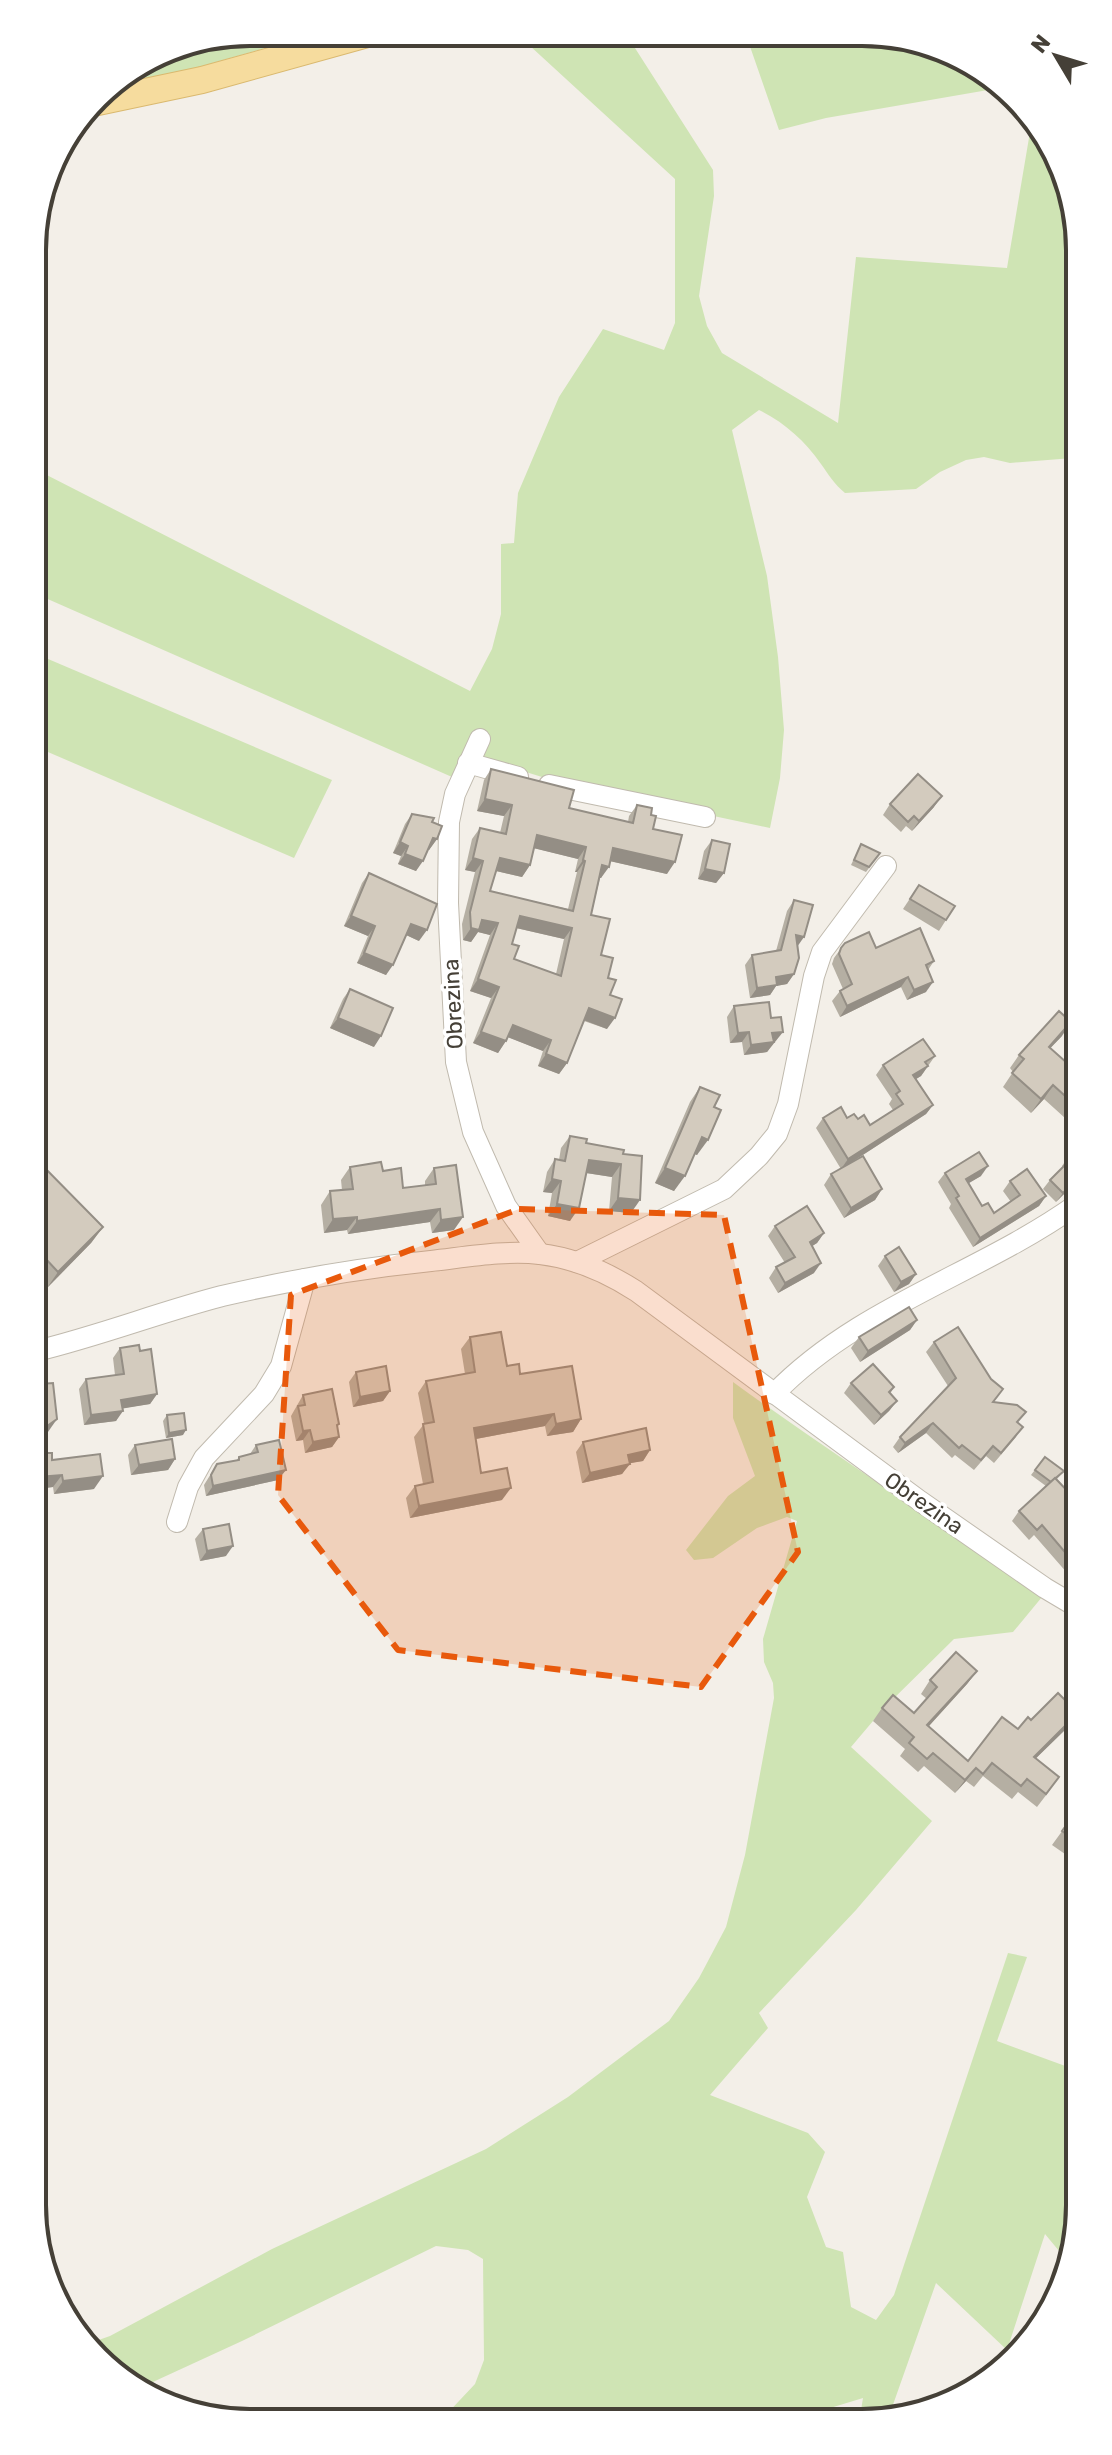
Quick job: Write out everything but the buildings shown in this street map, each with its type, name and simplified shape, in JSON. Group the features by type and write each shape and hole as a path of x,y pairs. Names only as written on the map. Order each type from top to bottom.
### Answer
{"main road":[{"path":"114,98 202,80 324,46"}],"street":[{"name":"Obrezina","path":"480,739 455,794 449,822 448,903 456,1062 473,1132 506,1206 540,1254"},
{"path":"468,763 611,800 705,817"},
{"path":"577,1262 724,1189 777,1134 788,1104 814,976 822,952 886,866"},
{"path":"774,1394 820,1352 866,1323 1066,1211"},
{"name":"Obrezina","path":"46,1348 223,1296 305,1279 472,1256 540,1254 577,1262 618,1279 636,1291 1020,1571 1066,1600"},
{"path":"177,1522 188,1487 204,1458 264,1394 281,1366 305,1279"}],"highlighted area":[{"path":"519,1209 724,1215 798,1552 701,1687 398,1650 278,1495 291,1295"}],"green space":[{"path":"273,46 134,82 197,53 223,48"},
{"path":"530,46 634,46 713,170 714,196 699,296 707,326 722,353 838,423 856,257 1007,268 1030,134 1050,172 1064,223 1066,459 1010,463 984,457 966,460 940,472 916,489 845,493 801,440 768,415 759,410 732,430 767,576 778,657 784,730 780,778 770,828 568,785 464,753 452,777 46,598 46,475 470,691 492,649 501,614 501,544 514,543 518,493 559,397 603,329 664,350 675,323 675,179"},
{"path":"750,46 862,46 902,50 952,67 988,90 826,118 779,130"},
{"path":"46,658 332,780 294,858 46,751"},
{"path":"733,1382 1042,1597 1013,1632 954,1639 884,1708 851,1747 932,1821 856,1910 759,2013 768,2028 710,2095 808,2133 825,2152 807,2197 826,2247 843,2252 851,2307 876,2320 894,2295 1008,1953 1027,1957 997,2041 1066,2066 1066,2218 1060,2252 1045,2234 1008,2347 1006,2349 936,2283 892,2406 861,2409 863,2398 827,2409 451,2409 475,2384 484,2360 483,2259 468,2250 436,2246 151,2383 137,2375 97,2340 272,2249 486,2149 568,2097 669,2021 699,1978 726,1927 745,1855 774,1698 773,1683 764,1662 763,1639 797,1521 787,1517 757,1528 713,1558 694,1560 686,1550 728,1496 755,1476 733,1418"}]}
